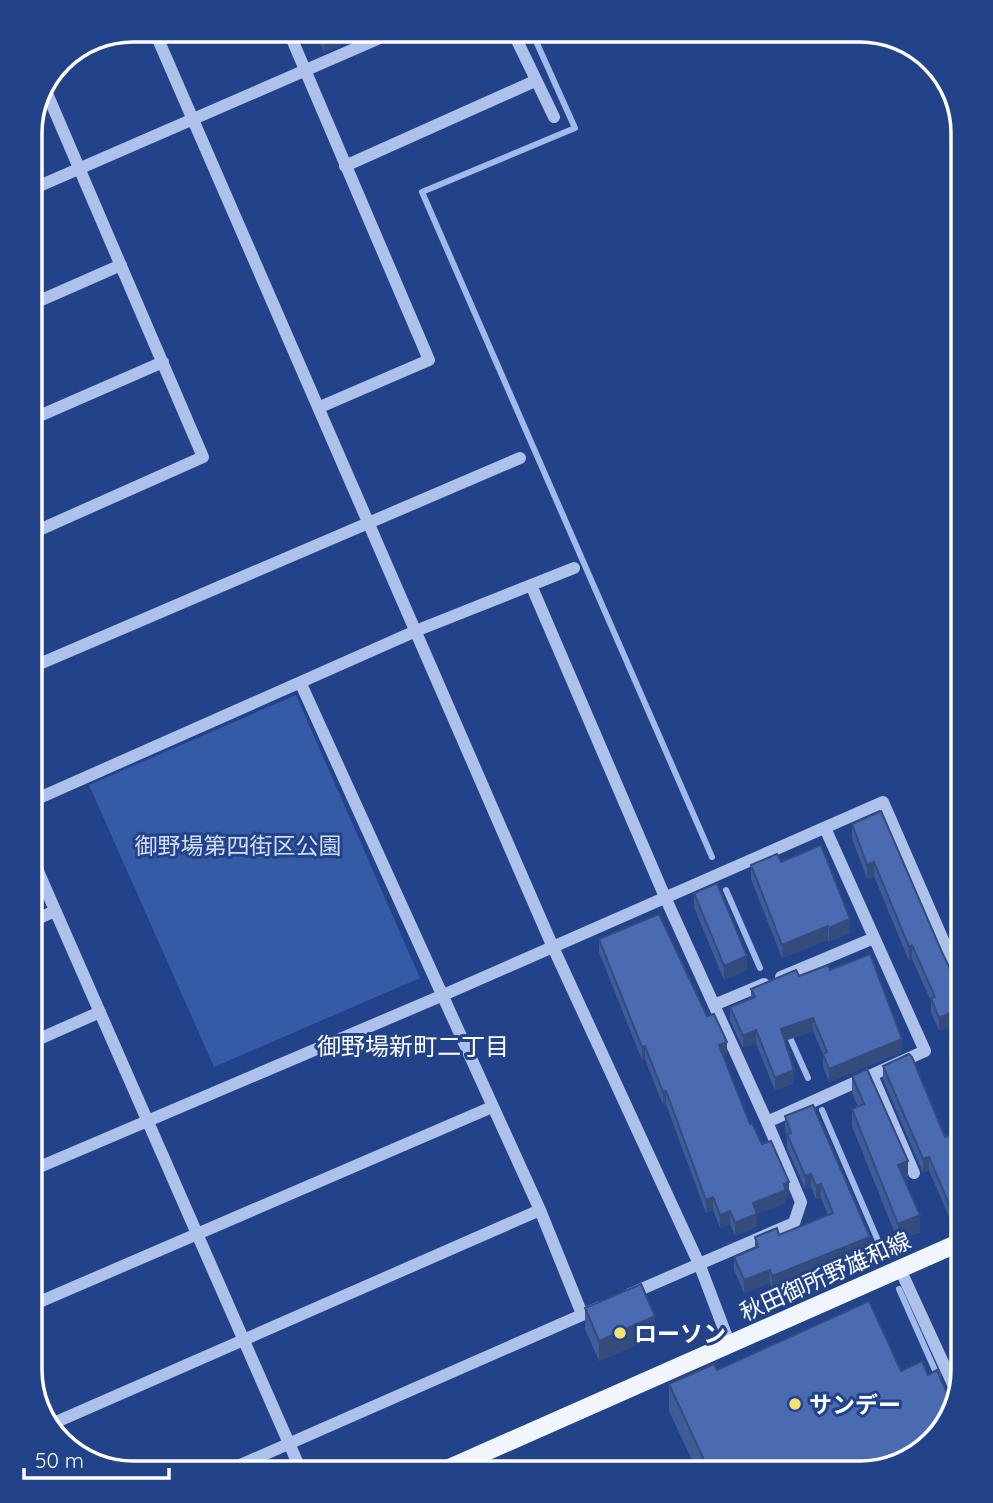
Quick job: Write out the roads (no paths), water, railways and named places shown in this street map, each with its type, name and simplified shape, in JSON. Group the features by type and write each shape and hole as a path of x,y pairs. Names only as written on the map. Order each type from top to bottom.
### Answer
{"main road":[{"name":"秋田御所野雄和線","path":"465,1461 951,1246"}],"street":[{"path":"159,42 418,630 552,945 700,1266 730,1345"},
{"path":"293,42 429,360 320,407"},
{"path":"42,185 370,42"},
{"path":"518,42 554,117"},
{"path":"345,166 536,81"},
{"path":"42,529 203,457 49,98"},
{"path":"42,300 121,265"},
{"path":"42,415 163,362"},
{"path":"42,663 520,458"},
{"path":"42,797 418,630 574,568"},
{"path":"250,1461 794,1223 801,1202 665,897 531,584"},
{"path":"301,684 540,1210 582,1314"},
{"path":"42,1166 441,996 883,802 951,958"},
{"path":"767,1122 925,1051 825,828"},
{"path":"42,881 297,1461"},
{"path":"42,917 55,911"},
{"path":"714,1005 874,937"},
{"path":"42,1038 100,1012"},
{"path":"872,1075 914,1173"},
{"path":"42,1301 492,1107"},
{"path":"58,1421 540,1210"},
{"path":"900,1269 950,1378"}],"waterway":[{"path":"536,42 575,128 422,192 712,857"},
{"path":"726,890 760,968"},
{"path":"787,1031 808,1078"},
{"path":"822,1110 885,1257"},
{"path":"899,1289 938,1377"}],"place":[{"name":"ローソン","path":"620,1333"},
{"name":"サンデー","path":"795,1404"}],"district":[{"name":"御野場新町二丁目","path":"413,1046"}],"park label":[{"name":"御野場第四街区公園","path":"238,845"}]}
